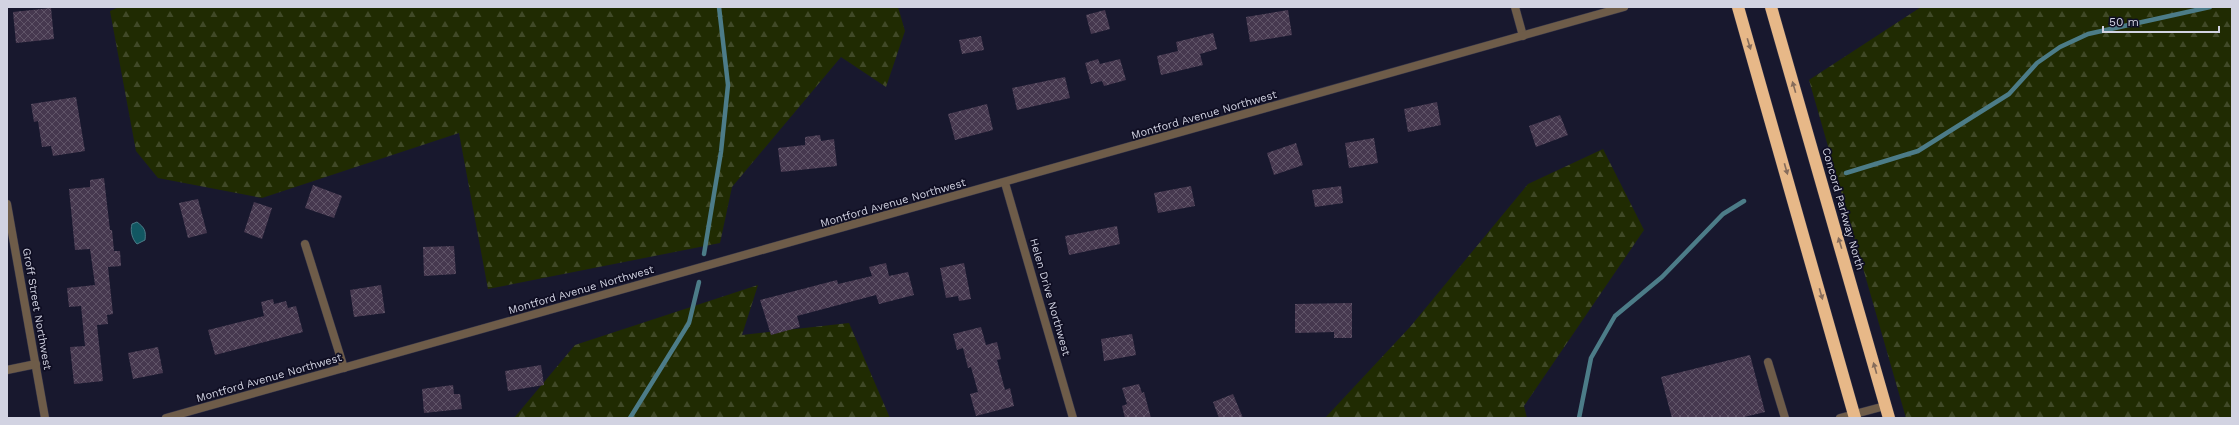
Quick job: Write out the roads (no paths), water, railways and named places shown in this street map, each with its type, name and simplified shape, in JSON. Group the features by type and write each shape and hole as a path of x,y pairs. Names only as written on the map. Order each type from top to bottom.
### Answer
{"highway":[{"path":"1738,7 1855,416"},
{"name":"Concord Parkway North","path":"1772,7 1889,418"}],"street":[{"path":"1515,7 1523,36"},
{"name":"Montford Avenue Northwest","path":"166,418 1006,183 1624,7"},
{"name":"Helen Drive Northwest","path":"1006,183 1073,418"},
{"name":"Groff Street Northwest","path":"7,204 45,418"},
{"path":"305,244 344,368"},
{"path":"1768,362 1785,418"},
{"path":"7,370 36,364"},
{"path":"1840,418 1855,416 1886,406"}],"waterway":[{"path":"704,254 721,152 728,85 719,7"},
{"path":"1846,173 1918,151 2009,94 2037,63 2060,47 2088,34 2210,7"},
{"path":"1579,418 1591,358 1615,316 1662,277 1723,214 1744,201"},
{"path":"630,418 689,323 699,282"}]}
